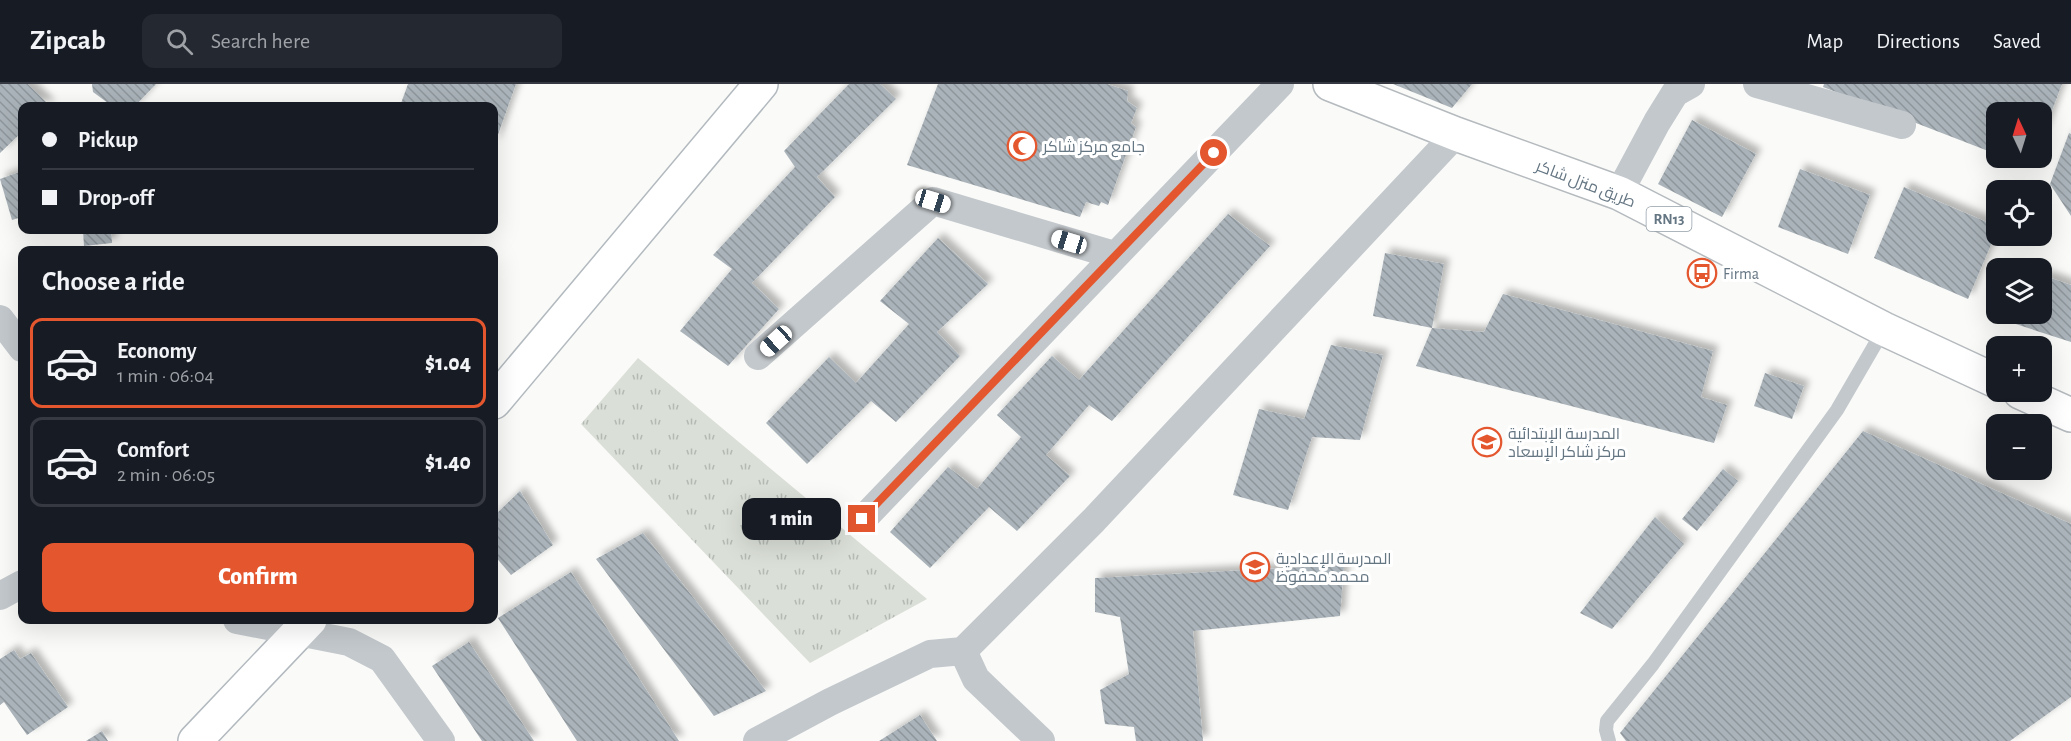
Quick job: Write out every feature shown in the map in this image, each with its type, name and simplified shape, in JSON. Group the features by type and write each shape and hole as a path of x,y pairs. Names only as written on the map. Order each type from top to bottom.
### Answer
{"main road":[{"path":"498,397 761,84"},
{"name":"طريق منزل شاكر","path":"1330,84 1456,134 1619,193 1884,329 1986,376"},
{"path":"2042,402 2071,415"},
{"path":"195,741 305,626"}],"street":[{"path":"862,519 1280,84"},
{"path":"1619,193 1656,122 1675,93 1691,84"},
{"path":"1757,84 1902,125"},
{"path":"757,741 880,677 930,654 963,651 1094,520 1456,134"},
{"path":"758,356 933,201 1114,255"},
{"path":"0,319 18,343"},
{"path":"0,596 18,586"},
{"path":"282,624 305,626 349,642 382,659 441,741"},
{"path":"963,651 976,679 1041,741"}],"lane":[{"path":"1609,741 1606,730 1607,721 1653,664 1837,410 1884,329"}],"green space":[{"path":"638,358 927,599 810,663 581,424"}],"building":[{"path":"0,84 28,84 46,102 18,102 18,136 0,153"},
{"path":"92,84 156,84 139,102 107,102 93,92"},
{"path":"408,84 516,84 498,135 498,102 401,102"},
{"path":"849,84 880,84 896,99 817,177 835,197 752,283 779,309 728,366 680,331 732,269 713,255 795,167 784,151"},
{"name":"جامع مركز شاكر","path":"938,84 1107,84 1128,91 1127,101 1137,108 1131,123 1136,127 1108,205 1101,202 1099,206 1086,202 1080,217 907,165"},
{"path":"1393,84 1472,84 1452,108"},
{"path":"1824,84 2062,84 2052,110 2052,102 1986,102 1986,150 1823,87"},
{"path":"1692,120 1756,154 1722,217 1658,184"},
{"path":"2069,133 2071,134 2071,216 2052,187 2051,180"},
{"path":"1800,169 1870,195 1848,254 1778,227"},
{"path":"18,172 18,218 12,220 0,179"},
{"path":"1904,187 1986,222 1986,246 1990,246 1968,299 1874,258"},
{"path":"1228,214 1270,246 1112,421 1089,405 1046,455 1070,476 1017,531 989,507 930,568 890,532 948,467 977,489 1021,437 997,415 1052,356 1079,380"},
{"path":"83,234 111,234 112,243 84,246"},
{"path":"938,238 988,284 937,332 960,356 896,422 871,401 807,464 766,423 829,357 856,383 909,324 880,301"},
{"path":"1385,253 1444,264 1432,328 1373,316"},
{"path":"2052,278 2071,285 2071,342 2016,324 2052,324"},
{"path":"1503,294 1713,351 1701,397 1727,405 1714,443 1416,366 1432,328 1484,332"},
{"path":"1331,345 1383,355 1360,440 1312,437 1288,510 1233,495 1259,409 1304,419"},
{"path":"1765,373 1804,386 1792,419 1754,406"},
{"path":"1863,431 2071,524 2071,697 2010,741 1626,741 1620,733"},
{"path":"1723,469 1738,481 1697,531 1682,519"},
{"path":"520,491 553,545 511,575 498,560 498,512"},
{"path":"1655,517 1684,544 1612,629 1580,613"},
{"path":"643,533 766,691 714,716 596,559"},
{"path":"1344,565 1340,616 1193,631 1203,741 1136,741 1134,727 1105,724 1100,690 1129,674 1120,617 1095,612 1095,578"},
{"path":"571,572 679,741 577,741 498,618"},
{"path":"469,642 534,741 482,741 432,666"},
{"path":"14,650 20,659 31,653 68,707 27,735 4,702 0,705 0,659"},
{"path":"920,715 937,741 879,741"},
{"path":"102,731 108,741 86,741"}],"place":[{"name":"جامع مركز شاكر","path":"1022,146"},
{"name":"Firma","path":"1702,273"},
{"name":"المدرسة الإبتدائية مركز شاكر الإسعاد","path":"1487,442"},
{"name":"المدرسة الإعدادية محمد محفوظ","path":"1255,567"}],"route":[{"path":"862,519 1214,153"}]}
